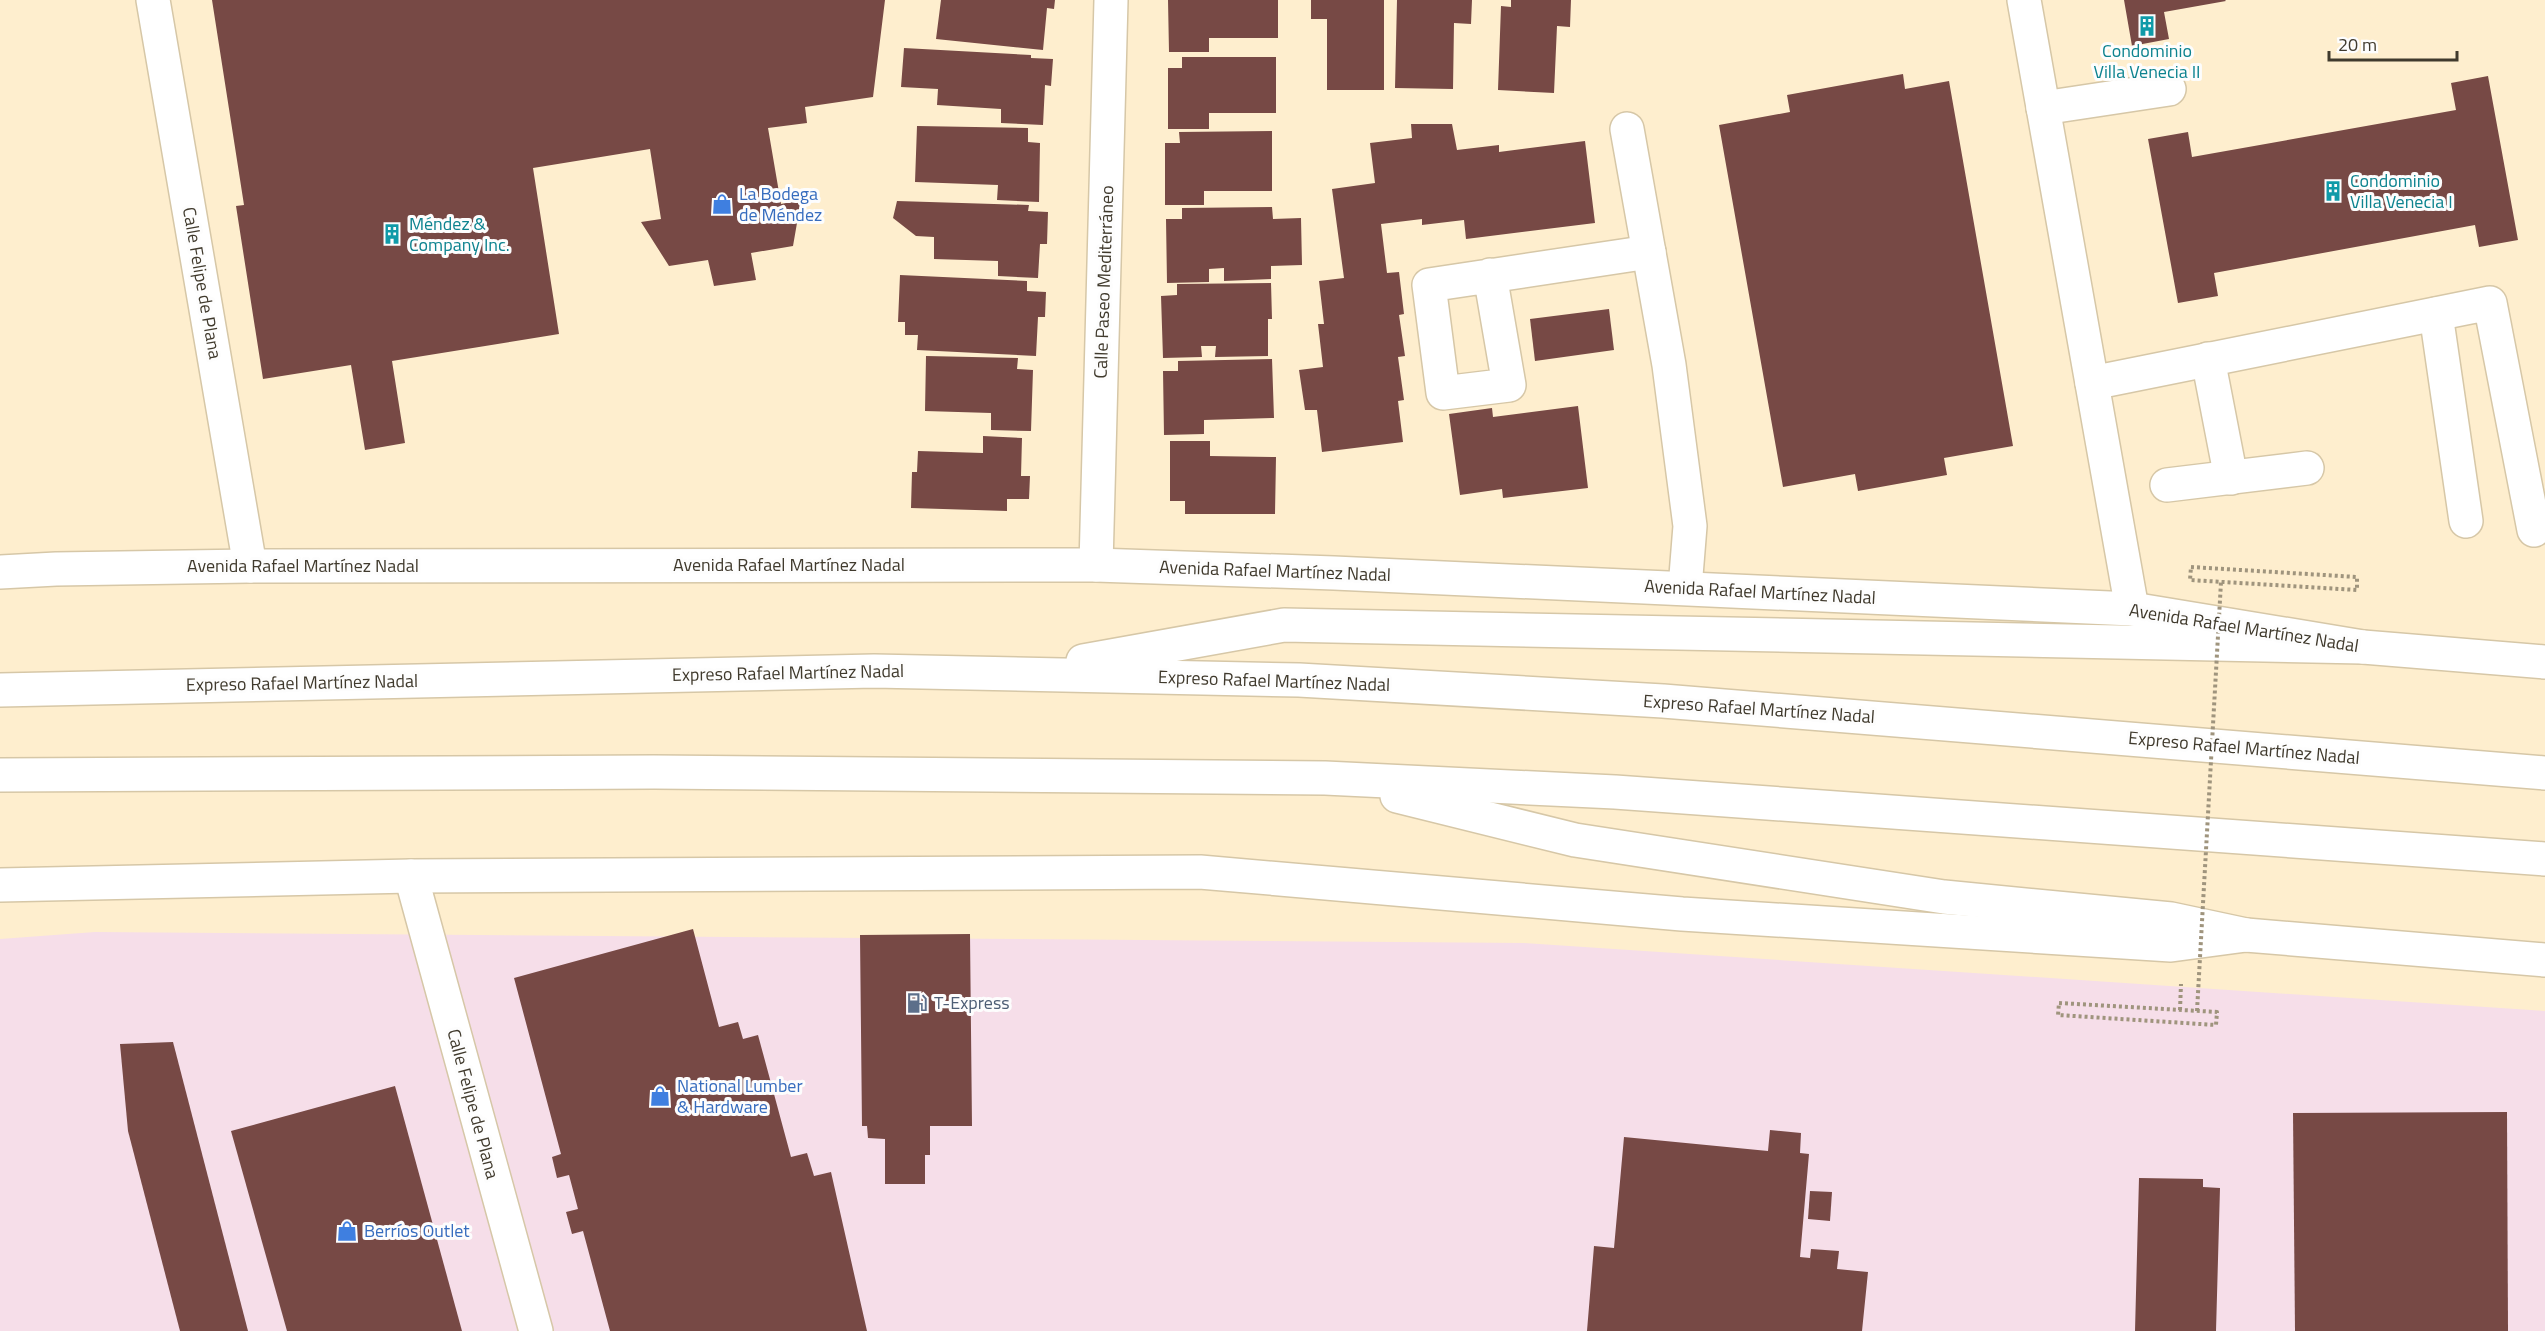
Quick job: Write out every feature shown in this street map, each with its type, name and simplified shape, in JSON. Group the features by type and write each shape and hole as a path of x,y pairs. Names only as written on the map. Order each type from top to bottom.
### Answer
{"main road":[{"name":"Calle Felipe de Plana","path":"153,0 250,566"},
{"name":"Calle Paseo Mediterráneo","path":"1096,565 1111,0"},
{"path":"2024,0 2132,609"},
{"path":"2043,108 2169,89"},
{"path":"1626,129 1669,365 1690,526 1685,588"},
{"path":"1490,275 1649,252"},
{"path":"2092,383 2490,303 2534,530"},
{"path":"2436,314 2466,521"},
{"path":"2208,359 2231,478"},
{"path":"2168,485 2307,468"},
{"path":"0,560 56,569"},
{"name":"Avenida Rafael Martínez Nadal","path":"0,572 250,566 1096,565 1685,588 2132,609 2363,647 2545,662"},
{"path":"1011,673 1284,625 2363,647"},
{"name":"Expreso Rafael Martínez Nadal","path":"0,690 862,671 1299,680 1663,701 2545,773"},
{"path":"0,776 654,772 1325,778 1615,792 2545,858"},
{"path":"1325,778 1575,840 1944,897 2171,919 2246,934 2545,960"},
{"path":"0,885 411,876 1200,872 1682,914 2171,945 2246,934"},
{"name":"Calle Felipe de Plana","path":"411,876 536,1331"}],"path":[{"path":"2191,567 2357,577 2357,590 2220,582 2190,580 2191,567"},
{"path":"2197,1011 2220,582"},
{"path":"2059,1003 2197,1011 2217,1012 2216,1025 2058,1015 2059,1003"}],"shaded area":[{"path":"95,932 1524,943 2545,1011 2545,1331 0,1331 0,939"}],"building":[{"name":"Méndez & Company Inc.","path":"212,0 885,0 873,97 805,107 807,123 768,128 781,204 801,200 793,246 751,253 756,280 714,286 708,260 669,266 641,222 661,219 650,149 533,168 559,334 392,361 405,443 365,450 351,365 263,379 236,206 244,205"},
{"path":"941,0 1055,0 1054,9 1047,8 1043,50 936,39"},
{"path":"1168,0 1278,0 1278,38 1209,38 1209,52 1169,52"},
{"path":"1311,0 1384,0 1384,90 1327,90 1327,19 1311,19"},
{"path":"1397,0 1472,0 1471,24 1454,23 1453,89 1395,88"},
{"path":"1511,0 1571,0 1570,27 1557,26 1554,93 1498,90 1501,6 1511,7"},
{"name":"Condominio Villa Venecia II","path":"2124,0 2226,1 2164,12 2169,39 2132,46"},
{"path":"904,48 1031,55 1031,58 1053,59 1051,86 1045,85 1043,125 1001,123 1001,109 937,105 938,89 901,87"},
{"path":"1182,57 1276,57 1276,113 1209,113 1209,129 1168,129 1168,68 1182,68"},
{"path":"1903,74 1905,89 1949,81 2013,446 1944,458 1947,475 1858,491 1855,474 1783,487 1719,125 1790,112 1787,95"},
{"name":"Condominio Villa Venecia I","path":"2488,76 2518,240 2479,247 2475,225 2214,273 2218,296 2178,303 2148,139 2188,132 2192,157 2456,110 2451,83"},
{"path":"1411,124 1452,124 1457,150 1499,145 1499,152 1585,141 1595,223 1466,239 1464,220 1422,225 1422,219 1381,224 1387,273 1399,272 1404,314 1399,315 1405,356 1398,357 1404,400 1398,401 1403,442 1322,452 1317,410 1305,410 1299,370 1323,367 1318,324 1324,324 1319,281 1344,278 1332,189 1375,183 1370,143 1412,138"},
{"path":"917,126 1028,128 1028,142 1040,143 1039,202 997,200 998,185 915,182"},
{"path":"1272,131 1272,191 1204,191 1204,205 1165,205 1165,143 1180,143 1179,132"},
{"path":"897,201 1029,205 1028,211 1048,212 1047,244 1040,244 1038,278 998,276 998,261 934,259 934,237 916,236 893,218"},
{"path":"1272,207 1273,219 1301,218 1302,265 1271,266 1271,279 1224,281 1224,268 1209,269 1209,282 1167,283 1166,219 1182,219 1182,208"},
{"path":"900,275 1027,281 1027,291 1046,292 1045,317 1038,317 1036,356 917,350 918,335 905,335 905,322 898,322"},
{"path":"1271,283 1272,319 1268,319 1268,356 1215,357 1216,346 1201,346 1202,357 1163,358 1161,296 1177,295 1177,284"},
{"path":"1609,309 1614,350 1535,361 1530,319"},
{"path":"926,356 1018,358 1017,369 1033,370 1031,431 991,430 991,413 925,411"},
{"path":"1272,359 1274,418 1204,420 1204,434 1164,435 1163,371 1178,371 1178,361"},
{"path":"1578,406 1588,488 1503,498 1502,489 1460,495 1449,414 1492,408 1493,417"},
{"path":"983,436 1022,438 1021,476 1030,476 1029,499 1007,499 1007,511 911,508 912,472 917,472 918,451 983,453"},
{"path":"1170,441 1210,441 1210,456 1276,457 1275,514 1185,514 1185,501 1170,501"},
{"name":"National Lumber & Hardware","path":"693,929 719,1027 738,1022 743,1039 758,1035 791,1157 807,1153 814,1176 831,1172 867,1331 610,1331 583,1231 572,1234 566,1212 578,1209 569,1175 557,1178 552,1157 561,1154 514,978"},
{"path":"970,934 972,1126 930,1126 930,1155 925,1155 925,1184 885,1184 885,1139 868,1138 867,1126 862,1126 860,935"},
{"path":"173,1042 248,1331 180,1331 128,1131 120,1044"},
{"name":"Berríos Outlet","path":"395,1086 462,1331 287,1331 231,1131"},
{"path":"2507,1112 2508,1331 2295,1331 2293,1113"},
{"path":"1770,1130 1801,1133 1800,1153 1809,1154 1800,1257 1810,1258 1811,1249 1839,1251 1837,1269 1868,1272 1862,1331 1587,1331 1594,1246 1614,1248 1624,1137 1768,1151"},
{"path":"2139,1178 2203,1179 2203,1187 2220,1188 2216,1331 2135,1331"},
{"path":"1810,1191 1832,1192 1830,1221 1808,1219"}],"place":[{"name":"Condominio Villa Venecia II","path":"2147,26"},
{"name":"Condominio Villa Venecia I","path":"2333,191"},
{"name":"La Bodega de Méndez","path":"722,204"},
{"name":"Méndez & Company Inc.","path":"392,234"},
{"name":"T-Express","path":"917,1003"},
{"name":"National Lumber & Hardware","path":"660,1096"},
{"name":"Berríos Outlet","path":"347,1231"}]}
